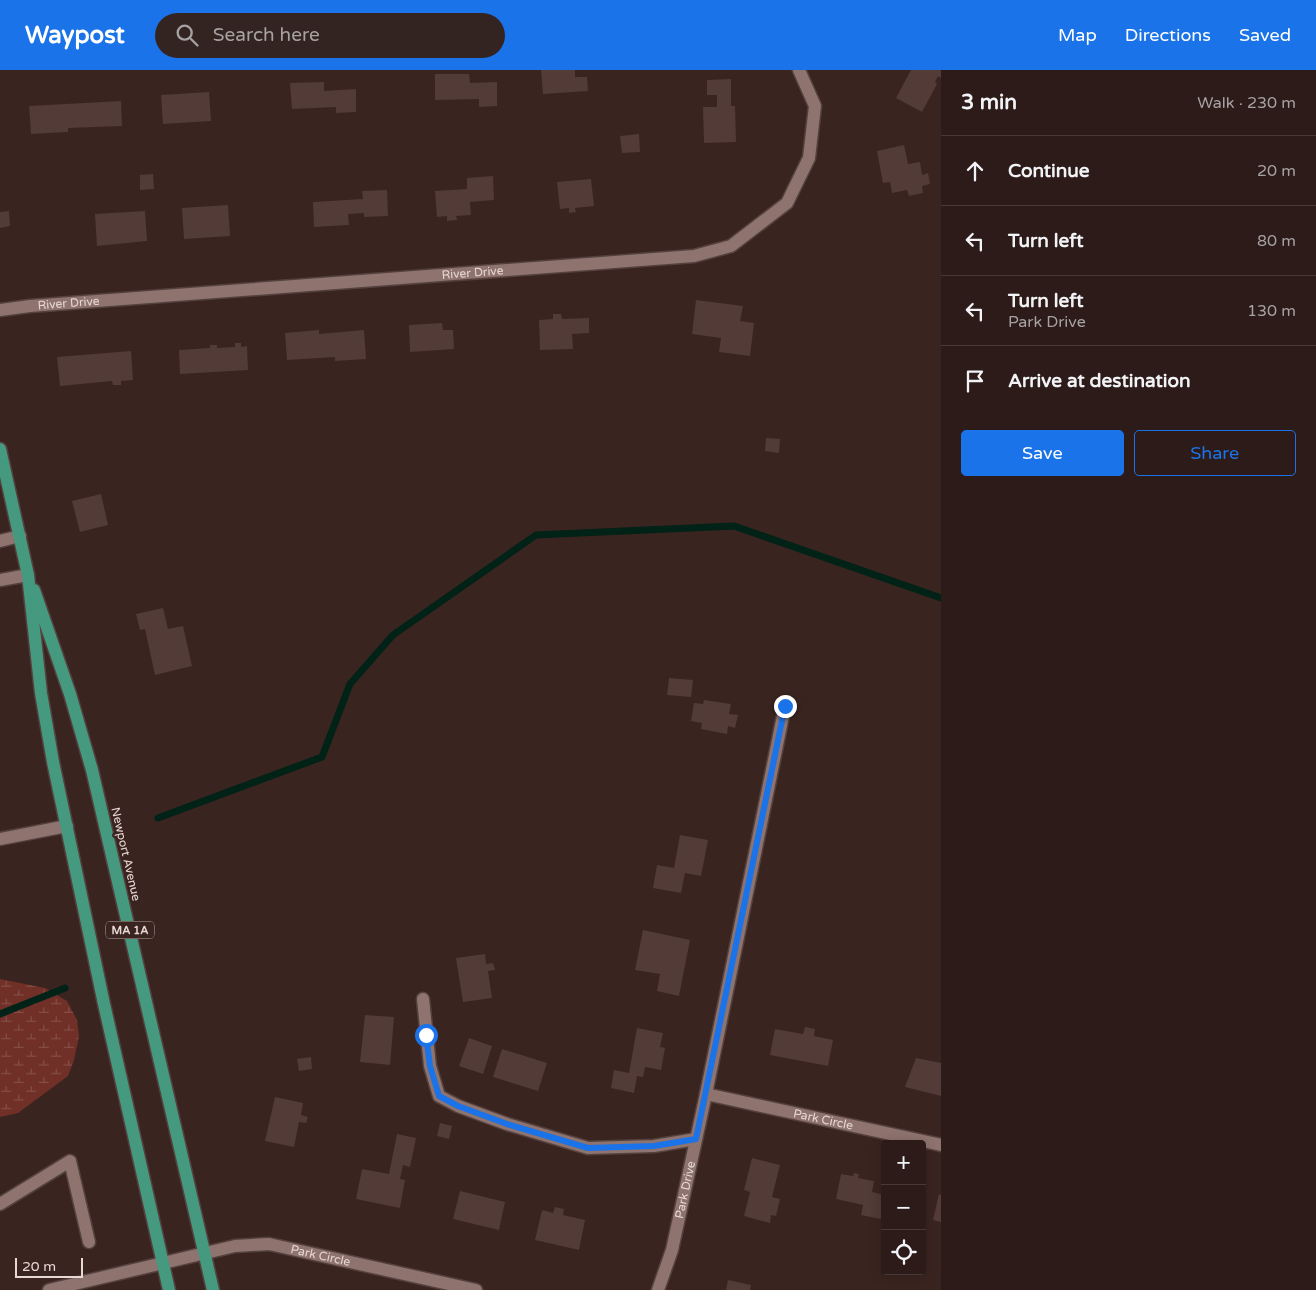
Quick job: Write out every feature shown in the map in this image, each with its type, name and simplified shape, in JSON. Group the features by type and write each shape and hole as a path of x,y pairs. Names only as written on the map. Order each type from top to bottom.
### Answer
{"main road":[{"name":"Newport Avenue","path":"0,449 28,575 41,693 67,826 100,986 169,1290"},
{"name":"Newport Avenue","path":"28,575 70,694 92,770 212,1290"}],"street":[{"name":"River Drive","path":"0,310 30,306 694,256 730,246 787,203 809,158 816,106 799,70"},
{"path":"0,541 20,536"},
{"path":"0,580 28,575"},
{"name":"Park Drive","path":"658,1290 672,1250 706,1094 785,706"},
{"path":"0,839 67,826"},
{"path":"423,999 430,1066 439,1096 458,1106 507,1124 588,1148 654,1146 696,1139"},
{"name":"Park Circle","path":"706,1094 941,1146"},
{"path":"0,1204 70,1161 89,1242"},
{"name":"Park Circle","path":"48,1290 244,1244 269,1244 476,1290"}],"green space":[{"path":"0,979 45,988 67,1001 77,1020 79,1036 74,1060 68,1076 18,1113 0,1117"}],"building":[{"path":"541,70 575,70 575,77 587,77 588,91 543,94"},
{"path":"911,70 941,70 941,78 938,76 935,82 937,84 922,112 896,98"},
{"path":"435,74 469,74 470,83 497,82 497,106 479,107 479,99 435,100"},
{"path":"731,79 731,106 735,106 736,142 704,143 703,107 717,107 717,95 707,95 707,80"},
{"path":"324,82 324,91 356,89 356,112 336,113 336,107 292,109 290,83"},
{"path":"209,92 211,121 163,124 161,95"},
{"path":"121,101 122,126 68,128 68,132 31,134 29,106"},
{"path":"639,134 640,152 622,153 620,136"},
{"path":"904,145 908,164 920,162 922,175 928,173 930,184 922,186 923,193 909,196 907,190 892,193 890,182 883,183 877,151"},
{"path":"153,174 154,189 140,190 140,175"},
{"path":"493,176 494,200 470,202 471,215 456,216 457,220 447,221 447,216 437,217 435,191 467,189 467,178"},
{"path":"591,179 594,206 575,208 576,212 569,213 569,208 560,209 557,182"},
{"path":"387,190 388,216 364,217 364,213 348,214 349,225 314,227 313,202 363,199 362,191"},
{"path":"228,205 230,236 184,239 182,208"},
{"path":"9,211 10,226 0,228 0,212"},
{"path":"145,211 147,241 97,246 95,214"},
{"path":"696,300 743,306 740,321 754,323 750,356 719,352 721,338 692,334"},
{"path":"553,314 561,314 562,319 589,318 589,333 572,334 573,349 540,350 539,320 553,319"},
{"path":"442,323 443,330 453,330 454,349 410,352 409,325"},
{"path":"319,330 319,334 364,330 366,359 335,361 335,357 287,360 285,333"},
{"path":"235,343 241,343 241,347 247,346 248,370 180,374 179,350 210,348 210,345 217,345 217,348 235,347"},
{"path":"131,351 133,380 121,381 121,385 113,385 112,381 60,386 57,357"},
{"path":"766,438 780,439 779,453 765,451"},
{"path":"101,494 108,525 80,532 72,501"},
{"path":"163,608 168,629 183,626 192,666 155,675 145,629 140,630 136,614"},
{"path":"669,678 693,680 691,697 667,695"},
{"path":"704,700 731,704 729,714 738,715 735,728 728,726 727,734 701,729 702,723 691,721 694,703 703,704"},
{"path":"680,835 708,840 701,876 685,873 681,893 653,888 657,865 674,868"},
{"path":"643,930 690,940 679,996 657,991 660,974 635,970"},
{"path":"485,954 486,964 493,963 495,970 488,971 492,998 463,1002 456,958"},
{"path":"365,1015 394,1017 390,1065 360,1062"},
{"path":"805,1027 815,1029 814,1036 833,1040 828,1066 770,1055 775,1029 803,1034"},
{"path":"637,1028 663,1033 660,1047 665,1048 661,1070 645,1067 643,1077 637,1076 634,1093 611,1088 614,1070 629,1073"},
{"path":"469,1038 492,1046 483,1074 459,1066"},
{"path":"502,1049 547,1063 538,1091 493,1077"},
{"path":"311,1057 312,1069 299,1071 297,1059"},
{"path":"916,1058 941,1063 941,1096 905,1087"},
{"path":"275,1097 303,1103 301,1115 308,1117 306,1123 299,1122 294,1147 265,1141"},
{"path":"440,1123 452,1126 449,1139 437,1136"},
{"path":"397,1134 416,1138 410,1167 403,1165 400,1179 405,1180 400,1208 356,1199 362,1169 389,1174"},
{"path":"752,1158 780,1165 772,1197 780,1199 776,1216 771,1215 770,1223 744,1216 750,1192 744,1190"},
{"path":"854,1173 859,1174 858,1178 874,1181 872,1192 881,1194 881,1219 861,1215 863,1205 836,1199 841,1174 853,1176"},
{"path":"460,1191 505,1202 499,1230 453,1219"},
{"path":"939,1194 941,1195 941,1222 933,1220"},
{"path":"555,1207 564,1209 563,1215 585,1220 579,1250 535,1240 542,1210 553,1213"},
{"path":"728,1280 751,1285 750,1290 726,1290"}],"waterway":[{"path":"158,818 322,757 350,684 393,635 536,535 734,526 941,598"},
{"path":"0,1014 65,988"}],"route":[{"path":"426,1035 430,1066 439,1096 458,1106 507,1124 588,1148 654,1146 696,1139 785,706"}]}
